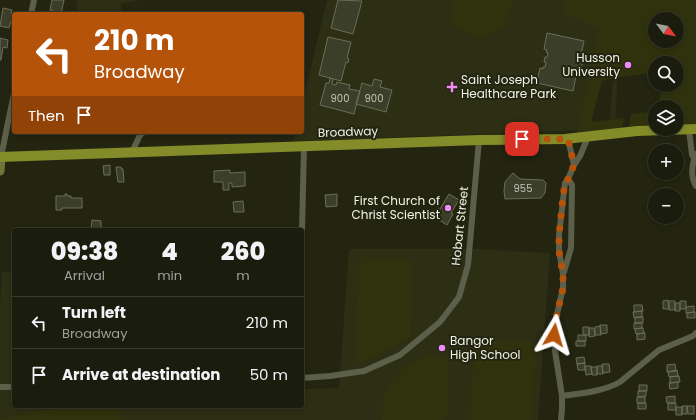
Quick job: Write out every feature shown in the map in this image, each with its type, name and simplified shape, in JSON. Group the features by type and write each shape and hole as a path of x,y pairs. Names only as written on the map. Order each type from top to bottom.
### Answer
{"main road":[{"name":"Broadway","path":"0,157 478,140 568,139 637,131 692,130"}],"street":[{"path":"31,12 34,0"},
{"path":"0,171 0,157 12,102"},
{"path":"692,130 692,155 695,156 692,172 693,181 696,186"},
{"path":"132,152 141,134"},
{"path":"561,420 562,396 554,335 555,323 562,294 563,274 559,251 559,235 565,183 580,156 588,137"},
{"path":"568,139 574,165"},
{"name":"Hobart Street","path":"304,378 364,371 400,355 440,322 459,297 468,265 478,140"},
{"path":"302,228 304,147"},
{"path":"563,274 571,248 572,185 568,179"},
{"path":"562,396 599,390 616,384 660,350 696,333"},
{"path":"0,387 12,387"}],"shaded area":[{"path":"77,0 141,0 121,4 121,12 77,12"},
{"name":"Saint Joseph Healthcare Park","path":"327,0 696,0 684,40 684,12 648,12 648,48 682,48 679,56 648,56 648,64 618,68 615,129 609,130 614,68 600,68 589,130 293,141 295,134 304,134 304,97"},
{"path":"452,0 514,0 503,28 478,37 450,23"},
{"path":"564,0 696,0 696,124 684,124 684,100 660,100 660,94 662,92 684,92 684,56 648,56 648,73 602,81 591,122 624,118 622,129 577,133 599,29 561,12"},
{"path":"648,112 648,126 629,127 631,114"},
{"name":"Bangor High School","path":"349,249 479,249 550,253 538,420 0,420 0,309 2,272 12,272 12,408 304,408 304,389 339,388"},
{"path":"359,257 411,259 410,336 397,345 370,359 356,363"},
{"path":"475,339 537,342 531,420 470,420"},
{"path":"431,356 447,357 447,416 443,420 382,420 384,397 388,387 394,379 401,371 410,365"},
{"path":"56,408 119,408 122,420 0,420"}],"building":[{"path":"52,0 64,0 61,12 52,12 52,10 50,10"},
{"path":"338,0 362,1 353,34 331,28"},
{"path":"3,8 12,10 12,18 9,28 0,26"},
{"path":"547,33 584,41 580,60 583,61 579,77 576,76 573,91 537,83 540,68 543,69 543,67 545,67 545,57 547,57 548,53 546,52 547,50 544,49"},
{"path":"328,37 351,42 347,58 349,59 348,63 346,62 341,81 319,75"},
{"path":"0,38 8,40 7,48 3,47 1,60 0,60"},
{"path":"330,78 333,79 332,84 336,85 337,82 350,85 349,89 360,91 354,114 320,105 326,83 329,83"},
{"path":"374,79 382,81 380,87 392,90 386,112 356,104 362,83 372,86"},
{"path":"110,165 110,175 104,175 103,166"},
{"path":"116,167 121,167 121,169 123,169 124,182 118,182"},
{"path":"230,170 230,173 245,172 245,186 232,187 232,183 229,183 229,190 223,190 223,182 214,182 214,171"},
{"path":"513,173 520,179 543,180 546,183 545,193 541,198 505,199 505,182"},
{"path":"65,194 67,194 67,196 71,196 71,198 82,198 82,208 62,208 62,210 56,210 56,196 65,196"},
{"path":"337,194 337,206 326,207 325,195"},
{"path":"449,194 459,200 451,213 453,214 447,225 433,216 438,208 440,209"},
{"path":"243,201 244,212 234,212 233,202"},
{"path":"92,220 101,221 101,228 91,228"},
{"path":"668,300 669,309 663,309 663,301"},
{"path":"669,301 675,301 675,310 669,310"},
{"path":"680,301 686,301 686,309 680,309"},
{"path":"675,303 680,303 680,311 675,311"},
{"path":"634,305 642,305 643,311 634,312"},
{"path":"694,306 694,312 686,313 686,307"},
{"path":"642,311 642,317 634,318 633,312"},
{"path":"695,312 695,318 687,318 687,313"},
{"path":"635,317 643,317 643,323 635,323"},
{"path":"634,323 642,323 642,328 634,329"},
{"path":"600,325 607,325 607,333 601,334"},
{"path":"600,326 601,335 595,335 595,327"},
{"path":"583,327 589,327 589,335 583,335"},
{"path":"589,328 594,328 595,336 589,337"},
{"path":"643,328 644,333 636,334 635,329"},
{"path":"645,333 645,339 637,340 637,334"},
{"path":"578,335 586,335 586,341 578,341"},
{"path":"576,341 585,341 585,346 576,346"},
{"path":"584,357 585,363 577,364 576,358"},
{"path":"585,363 585,370 578,370 577,364"},
{"path":"602,364 609,364 610,372 603,373"},
{"path":"675,364 676,371 667,372 667,365"},
{"path":"585,366 591,366 592,374 586,375"},
{"path":"597,366 602,366 603,374 597,374"},
{"path":"591,367 597,367 597,375 592,375"},
{"path":"677,370 678,376 669,377 668,372"},
{"path":"679,376 680,382 670,383 670,377"},
{"path":"678,382 678,388 670,389 669,383"},
{"path":"639,385 647,385 647,391 639,391"},
{"path":"638,391 646,391 646,396 638,397"},
{"path":"675,396 675,403 667,403 666,397"},
{"path":"637,397 645,397 645,403 637,403"},
{"path":"638,403 646,403 646,409 638,409"},
{"path":"668,403 676,403 676,410 668,410"},
{"path":"682,406 687,406 687,414 682,414"},
{"path":"687,406 694,406 694,414 688,414"},
{"path":"676,407 682,407 682,415 676,415"}],"place":[{"name":"Husson University","path":"628,65"},
{"name":"Saint Joseph Healthcare Park","path":"452,87"},
{"name":"First Church of Christ Scientist","path":"448,208"},
{"name":"Bangor High School","path":"442,348"}],"route":[{"path":"522,139 568,139 574,165 565,183 563,196 559,251 563,274 563,288 555,323 554,335"}]}
